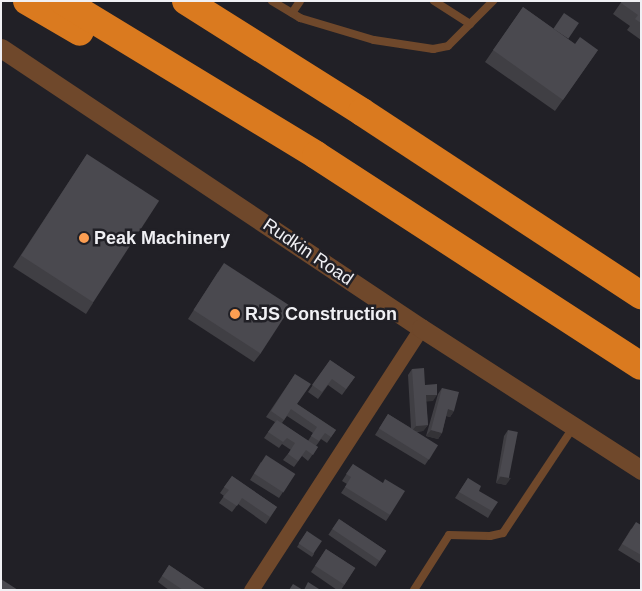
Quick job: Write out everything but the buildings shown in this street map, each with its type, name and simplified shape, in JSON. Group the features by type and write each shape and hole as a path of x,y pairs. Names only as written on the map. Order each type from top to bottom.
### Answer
{"highway":[{"path":"27,1 200,100 316,154"},
{"path":"62,1 316,154 641,366"},
{"path":"186,1 362,112 641,295"}],"street":[{"name":"Rudkin Road","path":"1,48 421,328 641,470"},
{"path":"251,590 421,328"}],"lane":[{"path":"272,1 300,18 374,40 433,49 448,46 493,1"},
{"path":"292,13 300,1"},
{"path":"434,1 470,24"},
{"path":"414,590 449,535 490,536 503,533 574,426"}],"place":[{"name":"Peak Machinery","path":"84,238"},
{"name":"RJS Construction","path":"235,314"}]}
